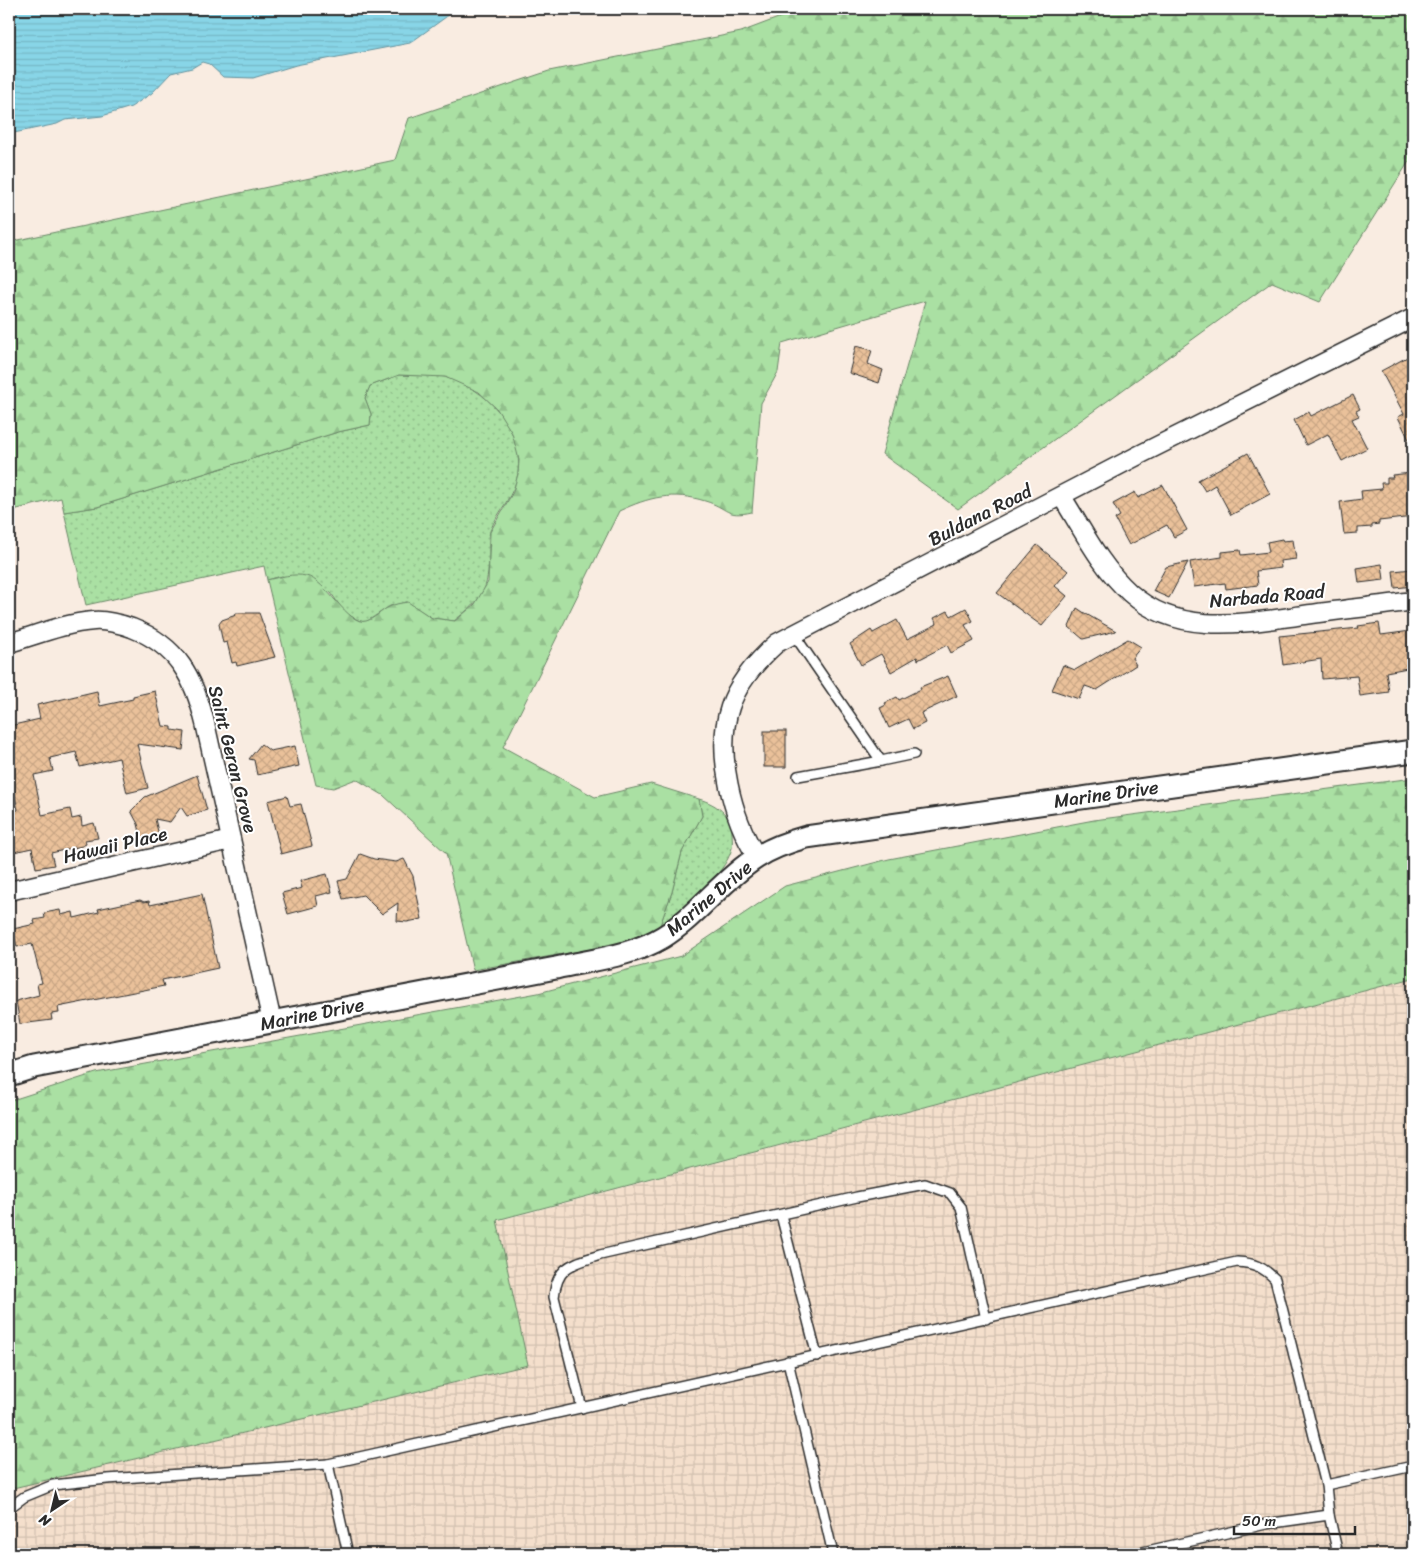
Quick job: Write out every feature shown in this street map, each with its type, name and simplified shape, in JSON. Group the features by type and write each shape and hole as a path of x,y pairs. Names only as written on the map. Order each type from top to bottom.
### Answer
{"street":[{"name":"Buldana Road","path":"757,857 750,846 733,802 725,764 726,730 730,706 744,680 761,657 777,643 793,633 1413,318"},
{"name":"Narbada Road","path":"1062,497 1104,566 1131,594 1157,612 1192,622 1225,625 1413,601"},
{"name":"Saint Geran Grove","path":"9,643 53,629 95,620 119,624 133,629 166,647 184,667 198,693 272,1022"},
{"name":"Marine Drive","path":"9,1075 34,1067 629,952 660,938 688,920 741,869 757,857 781,845 847,830 1413,751"},
{"name":"Hawaii Place","path":"9,891 231,840"}],"lane":[{"path":"793,633 881,761"},
{"path":"798,776 914,754"},
{"path":"582,1408 554,1297 556,1281 561,1273 571,1264 600,1255 857,1197 925,1184 950,1193 961,1207 986,1319"},
{"path":"781,1215 817,1356"},
{"path":"9,1508 24,1497 53,1485 116,1478 328,1464 1237,1262 1252,1263 1264,1268 1275,1279 1326,1485 1329,1515 1338,1554"},
{"path":"788,1361 833,1554"},
{"path":"328,1464 348,1554"},
{"path":"1326,1485 1413,1466"},
{"path":"1134,1554 1266,1524 1329,1515"}],"shaded area":[{"path":"1413,978 1413,1554 9,1554 9,1489 527,1365 497,1221"}],"green space":[{"path":"802,9 1413,9 1413,155 1320,302 1272,282 958,509 882,454 925,301 782,343 778,372 761,403 752,512 743,514 732,513 705,501 682,496 651,499 619,511 503,747 595,797 651,784 699,799 702,816 682,852 672,892 659,928 614,945 473,970 446,853 383,795 356,779 333,788 316,785 267,580 297,575 314,579 344,610 359,621 369,620 391,606 408,602 432,618 455,621 475,604 488,582 490,532 513,492 518,474 519,460 512,433 497,409 479,392 445,377 399,375 370,386 365,398 371,414 370,425 338,432 97,507 64,512 61,498 9,511 9,242 395,160 409,118 549,71 741,32"},
{"path":"399,375 445,377 475,390 499,412 515,441 518,473 510,496 490,531 485,586 472,606 454,621 432,618 407,602 390,606 366,622 360,621 345,613 331,593 282,576 267,580 264,566 86,605 64,512 97,507 338,432 370,425 371,414 365,398 370,386"},
{"path":"1413,778 1413,978 497,1220 528,1365 9,1489 9,1101 96,1073 538,993 681,956 785,886 889,859 1094,820"},
{"path":"699,799 717,807 726,815 731,826 732,848 728,859 712,881 659,928 672,892 682,852 702,816"}],"water":[{"path":"9,9 457,9 410,43 296,65 253,78 223,77 209,64 202,62 192,68 171,73 152,93 131,107 102,116 65,120 57,124 9,134"}],"building":[{"path":"856,346 872,350 868,364 883,370 879,383 849,373"},
{"path":"1413,354 1413,385 1407,388 1413,399 1413,448 1398,417 1404,414 1381,371"},
{"path":"1353,395 1360,409 1356,411 1359,416 1352,419 1367,448 1342,461 1328,434 1306,445 1294,420 1309,412 1311,416"},
{"path":"1248,453 1270,494 1231,515 1215,485 1205,491 1198,480"},
{"path":"1412,473 1413,517 1379,521 1379,524 1372,525 1372,527 1358,528 1358,533 1344,534 1340,502 1362,499 1361,491 1382,489 1381,483 1387,483 1387,478 1393,478 1392,475"},
{"path":"1163,485 1187,530 1174,537 1167,525 1129,545 1115,519 1120,516 1113,504 1135,492 1138,498"},
{"path":"1282,539 1283,541 1293,540 1296,559 1280,561 1281,568 1256,571 1258,585 1226,589 1225,583 1194,587 1190,562 1222,557 1222,552 1240,550 1241,555 1269,552 1267,542"},
{"path":"1037,545 1068,571 1055,586 1067,596 1042,626 997,593"},
{"path":"1188,562 1169,598 1153,591 1166,567"},
{"path":"1382,564 1384,580 1359,583 1357,568"},
{"path":"1413,569 1413,586 1395,588 1393,571"},
{"path":"966,608 973,621 965,625 974,641 951,653 947,645 918,660 917,657 891,672 881,654 861,665 850,644 871,630 873,633 897,620 907,639 937,624 934,618 948,611 951,616"},
{"path":"1077,608 1116,631 1083,639 1069,627"},
{"path":"235,613 259,613 275,657 237,666 236,662 232,663 227,642 223,643 219,624 222,620 236,615"},
{"path":"1379,623 1381,635 1411,631 1413,643 1413,667 1386,672 1389,692 1360,696 1357,676 1322,679 1321,659 1283,665 1279,636 1359,628 1358,626"},
{"path":"1128,639 1141,647 1132,658 1136,665 1097,690 1085,686 1079,699 1052,690 1063,665 1075,670"},
{"path":"948,676 957,696 921,713 925,723 913,729 908,719 889,728 880,708 886,705 885,703 897,697 899,700 921,689 920,687"},
{"path":"97,691 100,706 133,699 133,696 155,691 163,726 185,732 183,750 137,744 148,788 127,793 119,758 80,767 76,752 50,758 53,771 34,775 42,815 70,809 72,819 81,817 82,826 94,823 98,838 85,840 86,844 82,846 51,853 54,865 36,868 32,848 9,853 9,812 18,810 12,781 9,782 9,726 40,719 37,705"},
{"path":"764,731 786,731 786,767 764,767"},
{"path":"261,744 270,751 295,746 299,766 257,775 254,760 249,759"},
{"path":"197,775 207,810 187,816 181,807 170,822 155,819 160,840 143,844 138,824 131,811 145,797"},
{"path":"287,796 290,806 301,804 312,846 281,854 268,801"},
{"path":"360,854 374,859 396,862 404,859 413,876 422,919 407,922 397,921 398,903 382,914 363,895 343,899 338,881 347,879"},
{"path":"327,874 332,892 316,896 318,906 288,914 282,893 302,888 300,881"},
{"path":"202,894 218,968 162,980 164,986 58,1007 59,1013 51,1014 52,1020 20,1024 16,1001 39,995 37,984 42,983 32,944 17,947 13,929 35,924 34,920 45,918 44,913 60,910 61,915 73,912 74,918 99,912 98,909 140,900 144,902 149,901 150,905"}]}
